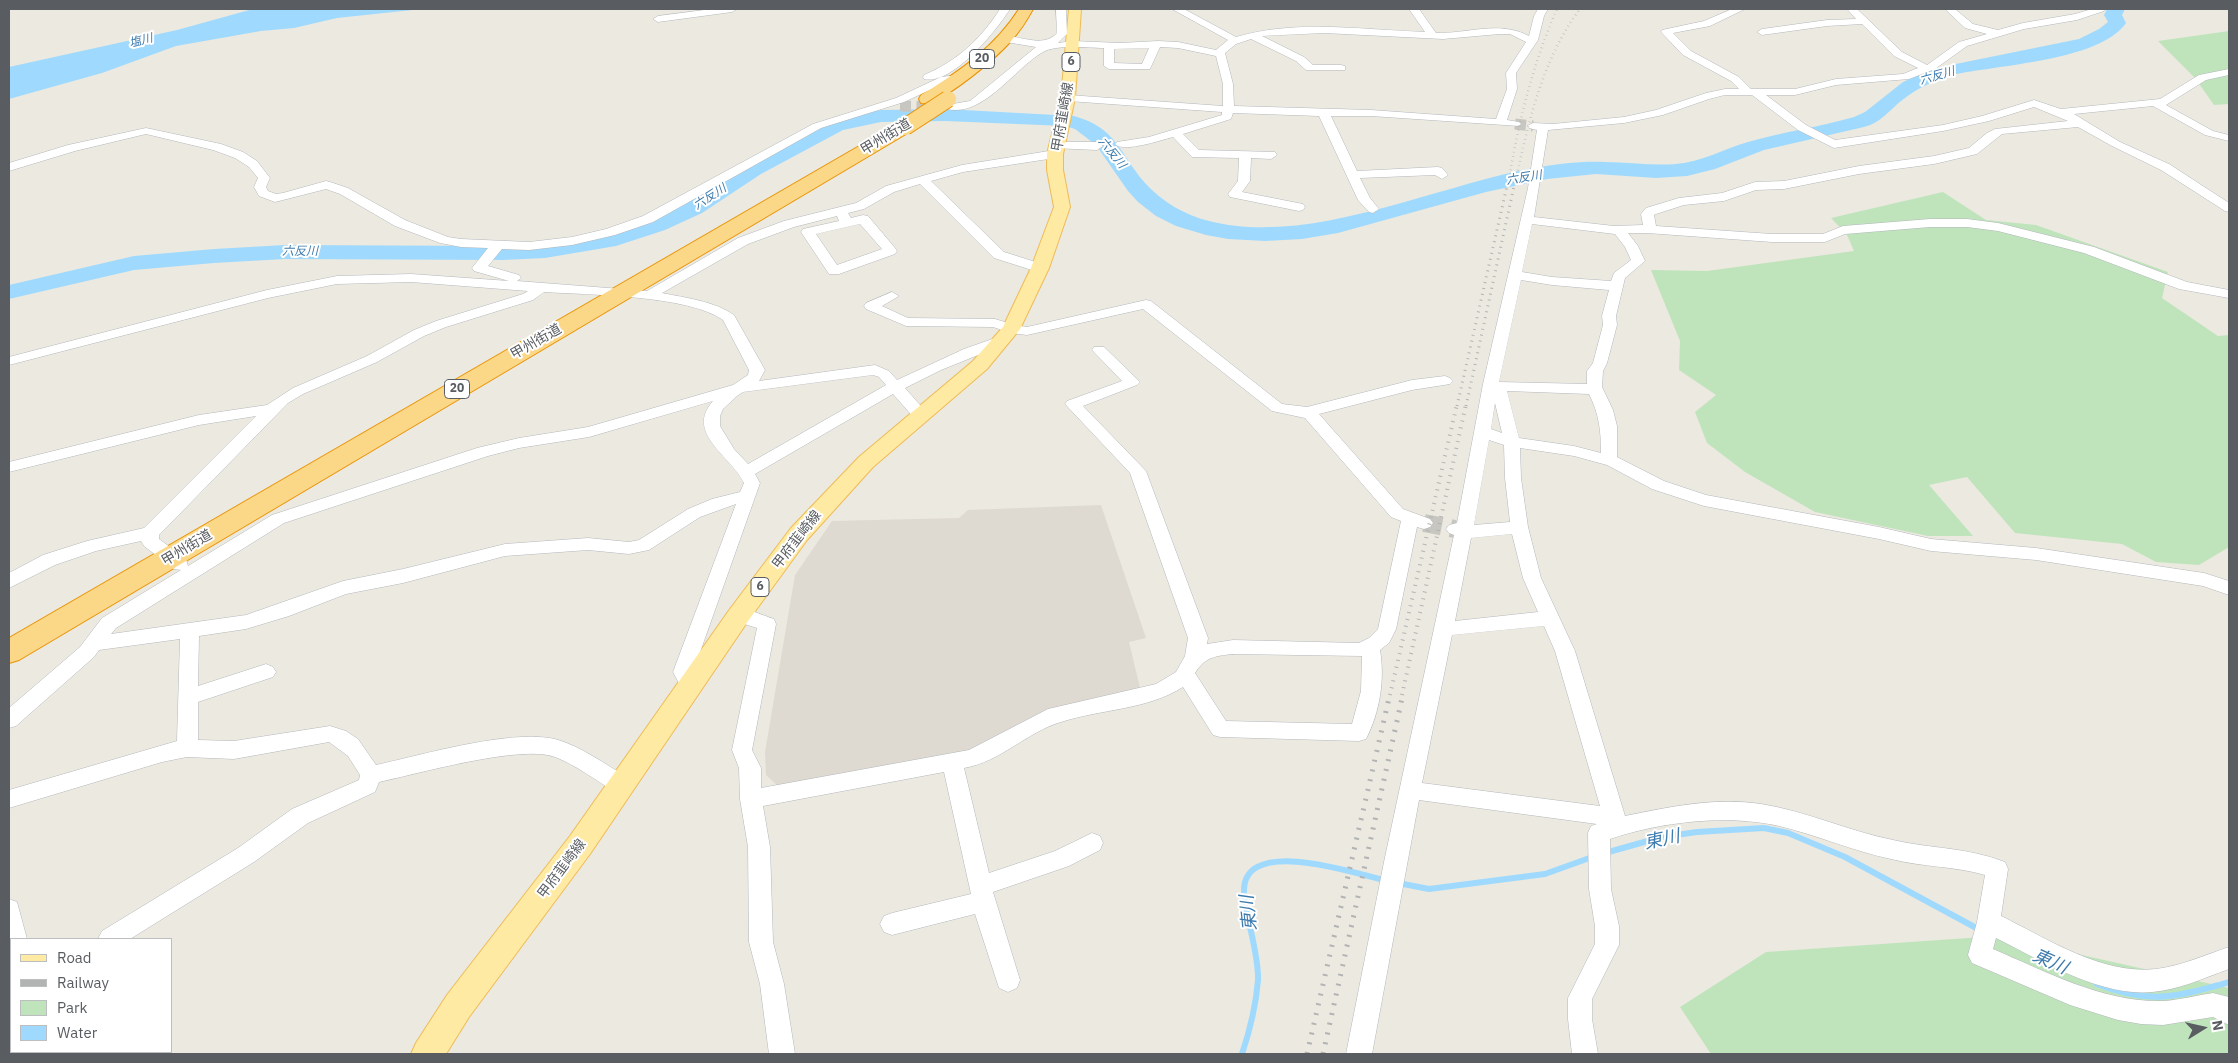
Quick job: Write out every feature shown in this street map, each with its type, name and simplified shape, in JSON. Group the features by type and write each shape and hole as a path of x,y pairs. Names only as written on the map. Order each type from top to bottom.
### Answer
{"highway":[{"name":"甲州街道","path":"9,634 927,99 958,78 1004,39 1026,9"},
{"name":"甲州街道","path":"9,652 159,546 620,292 897,115 950,103 1004,59 1026,35"}],"main road":[{"name":"甲府韮崎線","path":"427,1054 458,1006 580,845 739,615 799,534 866,462 980,365 1007,334 1040,268 1062,207 1055,170 1059,136 1068,98 1075,9"}],"street":[{"path":"658,19 732,9"},
{"path":"897,115 900,95 931,75 939,73 978,45 995,26 1005,9"},
{"path":"1004,39 1026,35 1044,43 1060,38 1062,34 1061,9"},
{"path":"1177,9 1237,41"},
{"path":"1414,9 1432,36"},
{"path":"1500,123 1512,89 1510,73 1532,41 1541,12 1528,9"},
{"path":"1740,9 1706,24 1666,32 1687,52 1735,79 1776,110 1824,140 1834,144 1943,128 1985,119 2034,103 2062,112 2116,144 2165,167 2229,208"},
{"path":"1852,9 1898,54 1927,69"},
{"path":"1950,9 1969,26 1997,33"},
{"path":"1359,1054 1394,869 1444,629 1459,530 1534,188 1537,167 1538,126 1624,120 1659,113 1706,96 1750,91 1795,92 1836,82 1905,77 1927,69 1963,44 2023,26 2083,15 2100,9"},
{"path":"1762,32 1810,25 1866,21"},
{"path":"1120,144 1150,140 1227,118 1229,109 1226,74 1221,54 1223,48 1252,35 1271,31 1300,30 1432,36 1456,36 1509,31 1532,41"},
{"path":"1252,35 1300,59 1310,68 1341,68"},
{"path":"950,103 973,104 1042,48 1073,44 1156,44 1178,45 1221,54"},
{"path":"1109,45 1109,66 1146,67 1156,44"},
{"path":"2062,112 2163,102 2203,77 2229,72"},
{"path":"9,167 72,148 146,131 217,147 239,155 253,164 262,174 264,178 260,187 263,193 274,198 294,195 326,185 344,191 400,223 445,240 497,246 529,246 572,241 631,225 664,210 802,133 833,120 897,115 945,79 958,78"},
{"path":"1068,98 1229,109 1371,114 1515,124"},
{"path":"2155,103 2209,134 2229,138"},
{"path":"1324,113 1364,200 1372,209"},
{"path":"1650,229 1648,214 1650,211 1683,201 1724,197 1755,186 1784,185 1859,170 1934,160 1973,151 1991,135 1999,131 2081,123"},
{"path":"1176,133 1196,154 1271,155"},
{"path":"649,294 757,235 789,224 844,217 863,219 890,251 834,271 808,232 844,217 890,189 962,169 1059,136 1097,146"},
{"path":"1244,155 1244,181 1234,194 1299,207"},
{"path":"1353,175 1438,171 1442,175"},
{"path":"922,179 999,255 1040,268"},
{"path":"1527,220 1619,230 1650,229 1772,238 1824,238 1843,230 1851,229 1930,223 1966,223 1998,227 2089,250 2184,286 2229,294"},
{"path":"1609,460 1610,426 1595,389 1595,370 1600,363 1610,325 1609,316 1619,276 1638,261 1631,246 1619,230"},
{"path":"497,246 479,268 514,278 513,285"},
{"path":"1515,274 1552,281 1617,286"},
{"path":"9,361 302,285 345,280 387,278 649,294 722,313 729,318 757,370 755,377 718,402 713,410 711,420 714,431 727,452 746,472 752,483 683,672 690,686"},
{"path":"677,279 677,300"},
{"path":"159,546 272,409 298,391 372,359 419,333 441,324 528,297 542,287"},
{"path":"892,296 871,306 906,322 995,322 1007,334"},
{"path":"746,472 896,386 1007,334 1146,304 1278,408 1311,415 1397,513 1417,521 1383,639 1370,647 1359,650 1232,647 1215,649 1190,665"},
{"path":"751,799 973,758 1055,715 1161,691 1182,677 1190,665 1198,638 1138,470 1073,404 1132,382 1099,350"},
{"path":"9,720 87,652 108,623 278,519 388,486 483,452 519,442 589,432 740,388 797,382 875,370 884,374 896,386 921,416"},
{"path":"1305,413 1412,385 1445,381"},
{"path":"1492,385 1595,389"},
{"path":"1492,385 1502,394 1512,442 1513,478 1519,527 1532,578 1565,651 1615,822"},
{"path":"9,467 200,420 272,409"},
{"path":"1482,432 1512,442 1574,451 1609,460 1658,484 1704,500 1879,533 1931,546 2036,554 2204,580 2229,588"},
{"path":"93,644 246,622 282,611 343,588 403,576 505,550 588,544 630,548 643,546 694,513 718,503 746,496"},
{"path":"1459,530 1519,527"},
{"path":"9,581 58,557 93,545 159,546 190,573"},
{"path":"739,615 767,624 742,750 750,768 751,799 759,847 761,942 772,984 782,1054"},
{"path":"1444,629 1550,618"},
{"path":"187,748 190,630"},
{"path":"1190,665 1209,714 1220,729 1359,733 1372,690 1374,665 1370,647"},
{"path":"188,697 266,672"},
{"path":"9,799 162,753 187,748 234,750 330,734 344,739 357,750 371,775 367,786 300,816 246,855 112,938"},
{"path":"371,775 514,747 539,746 555,748 622,785"},
{"path":"952,762 982,894 1008,980"},
{"path":"1410,790 1615,822 1691,813 1741,810 1781,817 1874,846 1911,854 1950,856 1977,861 1997,869 1989,922 1980,955 2096,1002 2127,1010 2163,1013 2195,1007 2221,1006 2229,1013"},
{"path":"1585,1054 1580,1019 1580,998 1607,945 1607,926 1600,889 1599,833 1615,822"},
{"path":"892,924 982,894 1060,860 1092,843"},
{"path":"9,910 15,938"},
{"path":"1989,922 2084,968 2124,980 2151,981 2191,971 2229,958"}],"shaded area":[{"path":"1101,505 1146,638 1129,642 1141,692 970,753 780,788 766,775 765,752 795,575 832,521 959,518 968,510"}],"green space":[{"path":"2229,31 2229,104 2214,105 2195,78 2158,41"},
{"path":"1943,192 1986,220 2036,225 2168,272 2162,298 2218,336 2229,335 2229,547 2199,565 2156,562 2122,544 2015,533 1967,477 1929,485 1973,536 1928,536 1815,512 1745,472 1707,443 1695,412 1716,395 1679,370 1680,341 1651,270 1707,271 1854,251 1847,235 1831,218"},
{"path":"1997,936 2229,988 2229,1054 1711,1054 1680,1007 1766,952"}],"water":[{"name":"塩川","path":"253,9 422,9 337,18 294,28 261,31 176,46 102,73 9,99 9,67 177,30"}],"waterway":[{"name":"六反川","path":"9,292 134,263 214,256 285,252 503,253 545,251 616,239 657,225 694,208 753,169 836,126 856,120 881,116 945,115 1067,120 1082,124 1104,141 1146,197 1164,211 1184,221 1228,232 1265,234 1302,232 1374,217 1481,186 1547,173 1596,168 1646,171 1687,170 1757,146 1862,122 1910,86 1938,73 2050,52 2085,43 2106,33 2117,23 2113,15 2116,9"},
{"name":"東川","path":"1605,853 1662,837 1697,832 1764,828 1788,833 1845,857 1980,930"},
{"name":"東川","path":"1398,883 1429,889 1545,874 1595,856"},
{"name":"東川","path":"1242,1054 1248,1036 1258,980 1257,959 1244,893 1248,875 1261,865 1280,861 1304,862 1387,881"},
{"name":"東川","path":"2097,984 2116,991 2148,997 2178,995 2229,982"}],"tunnel":[{"path":"900,106 946,107"},
{"path":"1515,124 1533,126"},
{"path":"1424,523 1455,529"}],"railway":[{"path":"1509,179 1517,135 1528,92 1548,29 1557,9"},
{"path":"1516,179 1526,134 1539,90 1556,48 1580,9"},
{"path":"1457,406 1509,177"},
{"path":"1466,406 1516,177"},
{"path":"1390,695 1457,404"},
{"path":"1402,695 1466,404"},
{"path":"1307,1054 1390,694"},
{"path":"1323,1054 1403,694"}]}
